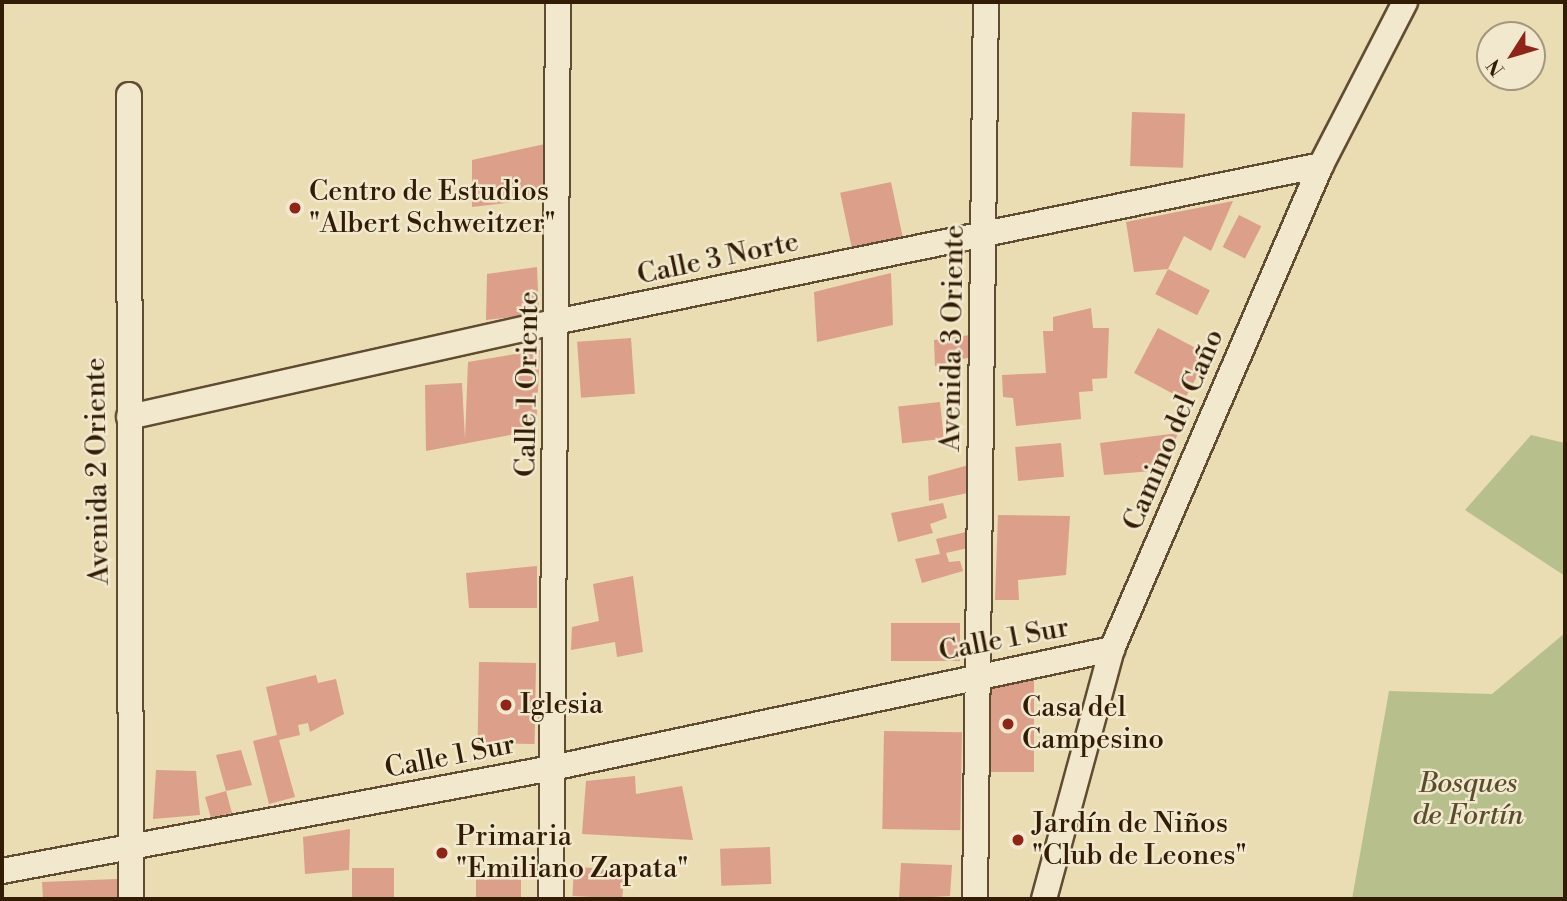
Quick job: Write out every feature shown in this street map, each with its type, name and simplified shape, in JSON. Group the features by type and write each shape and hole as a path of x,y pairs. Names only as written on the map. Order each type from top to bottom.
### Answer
{"street":[{"name":"Calle 1 Oriente","path":"551,899 560,321 558,2"},
{"name":"Avenida 3 Oriente","path":"975,899 986,2"},
{"name":"Camino del Caño","path":"1044,899 1112,649 1321,164 1405,2"},
{"name":"Avenida 2 Oriente","path":"129,94 131,899"},
{"name":"Calle 3 Norte","path":"129,417 560,321 1321,164"},
{"name":"Calle 1 Sur","path":"2,871 552,768 977,675 1112,649"}],"green space":[{"path":"1531,435 1565,443 1565,576 1465,510"},
{"name":"Bosques de Fortín","path":"1565,633 1565,899 1352,899 1389,691 1492,694"}],"building":[{"path":"1132,112 1185,114 1183,168 1130,166"},
{"path":"545,144 547,198 472,207 472,160"},
{"path":"891,182 903,238 852,249 840,193"},
{"path":"1233,201 1211,251 1184,236 1168,269 1134,272 1126,222"},
{"path":"1239,215 1261,226 1245,258 1223,247"},
{"path":"537,267 539,314 486,320 487,274"},
{"path":"1168,269 1210,290 1197,315 1155,294"},
{"path":"891,273 893,325 817,342 814,292"},
{"path":"1091,308 1093,328 1109,328 1107,378 1092,379 1093,391 1079,392 1081,419 1016,426 1013,398 1003,397 1002,375 1046,373 1043,331 1053,331 1053,317"},
{"path":"1158,328 1208,355 1184,400 1134,373"},
{"path":"970,335 971,357 935,366 934,340"},
{"path":"631,338 635,394 581,398 577,342"},
{"path":"540,350 536,430 426,451 425,385 462,383 465,439 468,362"},
{"path":"940,402 944,439 902,443 898,406"},
{"path":"1178,433 1164,470 1104,475 1100,443"},
{"path":"1061,443 1064,477 1018,481 1015,447"},
{"path":"969,465 968,493 929,501 928,476"},
{"path":"943,503 947,518 930,524 933,533 898,542 891,513"},
{"path":"998,515 1070,516 1066,575 1018,580 1019,600 995,600"},
{"path":"966,532 968,548 946,553 949,562 960,561 963,571 922,583 915,559 940,554 936,539"},
{"path":"537,566 537,608 469,608 466,573"},
{"path":"633,576 643,652 617,657 615,642 571,650 572,627 599,621 593,584"},
{"path":"891,623 960,623 960,661 891,661"},
{"name":"Iglesia","path":"479,662 536,663 535,744 478,743"},
{"path":"316,675 318,683 336,679 344,714 310,732 308,723 298,725 300,735 279,740 295,797 269,804 253,741 277,735 266,687"},
{"name":"Casa del Campesino","path":"982,676 1034,676 1034,772 982,772"},
{"path":"884,731 962,732 960,830 882,829"},
{"path":"241,750 252,785 226,791 216,755"},
{"path":"156,770 196,771 200,815 153,819"},
{"path":"635,776 636,794 682,786 693,840 582,834 586,781"},
{"path":"226,791 232,813 211,818 205,797"},
{"path":"350,829 349,870 305,874 303,837"},
{"path":"770,847 771,884 721,886 720,849"},
{"path":"901,863 952,865 950,896 899,899"},
{"path":"574,867 624,870 622,899 572,896"},
{"path":"352,868 394,868 394,899 352,899"},
{"path":"476,868 521,868 521,899 476,899"},
{"path":"117,879 118,899 43,899 42,882"}],"place":[{"name":"Centro de Estudios \"Albert Schweitzer\"","path":"295,208"},
{"name":"Iglesia","path":"506,705"},
{"name":"Casa del Campesino","path":"1008,724"},
{"name":"Jardín de Niños \"Club de Leones\"","path":"1018,840"},
{"name":"Primaria \"Emiliano Zapata\"","path":"442,853"}]}
